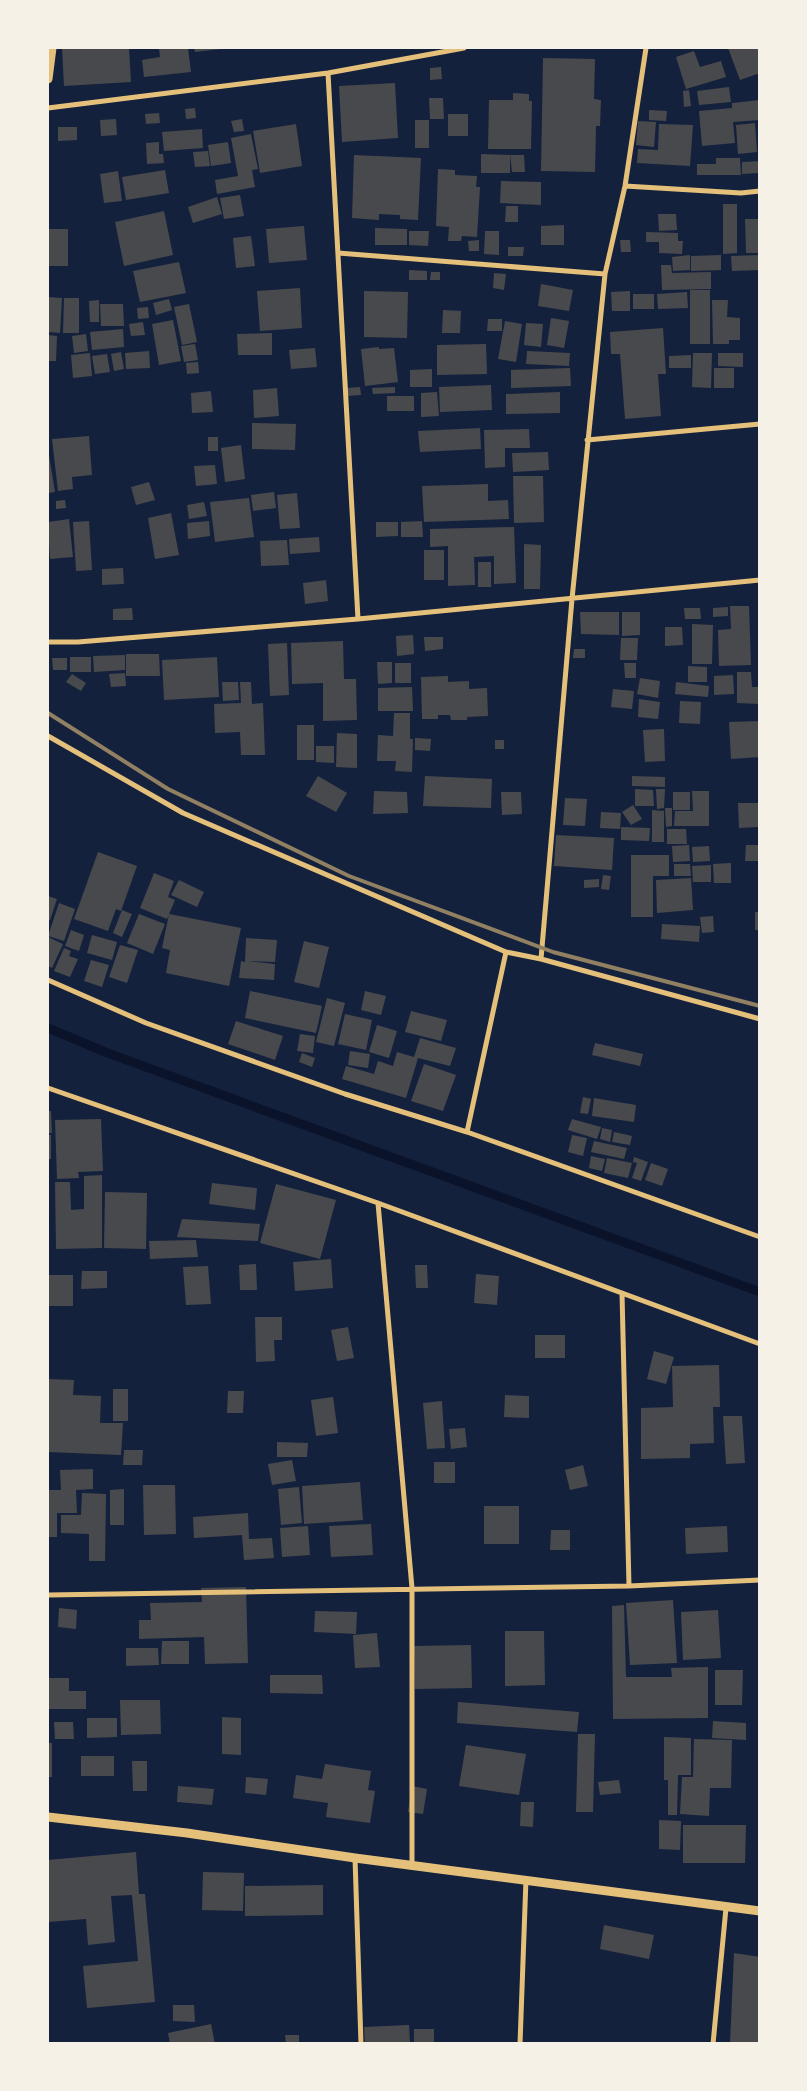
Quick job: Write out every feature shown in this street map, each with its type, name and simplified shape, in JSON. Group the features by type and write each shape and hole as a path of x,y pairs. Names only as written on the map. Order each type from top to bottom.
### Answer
{"street":[{"path":"48,79 52,48"},
{"path":"48,108 328,73 464,48"},
{"path":"540,959 587,440 606,274 626,186 646,48"},
{"path":"328,73 358,619"},
{"path":"626,186 741,193 760,191"},
{"path":"338,253 606,274"},
{"path":"587,440 760,424"},
{"path":"48,642 78,642 358,619 760,580"},
{"path":"48,736 183,813 506,952 540,959 760,1019"},
{"path":"467,1132 506,952"},
{"path":"48,980 146,1023 345,1094 467,1132 760,1237"},
{"path":"48,1088 378,1203 760,1344"},
{"path":"378,1203 412,1588 412,1866"},
{"path":"622,1293 629,1586"},
{"path":"48,1595 629,1586 760,1580"},
{"path":"48,1817 186,1833 412,1866 526,1879 726,1908 760,1911"},
{"path":"355,1858 361,2044"},
{"path":"520,2044 526,1879"},
{"path":"713,2044 726,1908"}],"building":[{"path":"62,48 129,48 131,82 64,86"},
{"path":"159,48 188,48 191,72 144,77 142,60 160,57"},
{"path":"194,48 220,48 221,49 195,52"},
{"path":"728,48 760,48 760,73 740,80"},
{"path":"694,51 700,67 721,61 726,77 686,89 676,57"},
{"path":"543,58 595,59 594,99 601,100 600,126 596,126 595,172 541,171"},
{"path":"441,67 442,79 430,80 430,68"},
{"path":"395,83 398,138 342,142 339,86"},
{"path":"729,87 731,102 699,105 697,91"},
{"path":"689,90 691,106 684,107 683,91"},
{"path":"513,93 529,94 529,101 532,101 531,149 488,149 489,100 513,100"},
{"path":"429,98 443,98 444,119 430,119"},
{"path":"760,100 760,120 733,122 735,143 702,146 699,111 732,108 732,103"},
{"path":"195,108 196,118 186,119 185,109"},
{"path":"649,110 667,111 666,121 649,120"},
{"path":"159,113 160,123 146,124 145,114"},
{"path":"448,114 468,114 468,136 448,136"},
{"path":"116,119 117,135 101,136 100,120"},
{"path":"242,119 244,131 234,132 231,121"},
{"path":"415,120 429,120 429,148 415,148"},
{"path":"638,121 656,122 654,147 636,145"},
{"path":"755,123 757,152 738,154 736,125"},
{"path":"296,124 302,166 260,173 253,131"},
{"path":"659,124 693,125 690,166 637,163 638,149 658,150"},
{"path":"58,127 77,127 77,140 58,141"},
{"path":"202,129 203,148 164,151 162,132"},
{"path":"251,134 258,169 252,170 255,187 217,194 215,180 238,176 231,138"},
{"path":"159,142 159,154 163,154 164,163 147,164 146,143"},
{"path":"228,142 231,163 211,166 208,145"},
{"path":"208,151 210,166 195,167 193,152"},
{"path":"481,154 510,155 510,173 481,173"},
{"path":"354,155 421,158 418,220 400,219 400,215 379,214 379,220 352,218"},
{"path":"510,155 524,155 525,172 512,172"},
{"path":"716,158 740,158 741,175 697,175 697,164 716,164"},
{"path":"760,161 760,173 742,174 742,162"},
{"path":"438,169 455,170 455,175 477,176 476,187 480,187 477,237 462,236 461,241 448,241 449,227 436,226"},
{"path":"165,170 169,193 126,200 122,177"},
{"path":"118,171 122,201 104,203 100,174"},
{"path":"501,181 541,182 541,205 500,203"},
{"path":"240,195 244,216 224,219 220,198"},
{"path":"217,197 222,214 193,223 188,207"},
{"path":"723,204 737,204 737,253 723,254"},
{"path":"506,206 518,206 518,222 505,222"},
{"path":"164,211 173,255 124,266 115,222"},
{"path":"658,214 676,214 677,230 659,231"},
{"path":"745,219 760,219 760,253 746,253"},
{"path":"564,225 564,245 541,245 541,226"},
{"path":"304,226 307,260 269,263 266,229"},
{"path":"375,228 407,229 407,245 375,245"},
{"path":"48,229 68,229 68,266 48,266"},
{"path":"409,231 429,231 428,246 409,245"},
{"path":"485,231 499,231 499,255 484,254"},
{"path":"646,232 678,233 678,241 683,241 682,254 659,253 659,242 646,242"},
{"path":"251,236 255,266 236,268 233,238"},
{"path":"479,240 479,251 469,251 468,241"},
{"path":"620,240 630,240 631,252 621,252"},
{"path":"508,247 524,247 523,256 508,256"},
{"path":"690,255 690,270 673,271 672,257"},
{"path":"721,255 721,270 691,271 691,256"},
{"path":"760,255 760,270 732,271 731,256"},
{"path":"179,262 186,293 140,302 133,271"},
{"path":"661,265 671,265 672,273 711,272 711,289 662,290"},
{"path":"409,270 427,271 427,280 409,280"},
{"path":"431,272 440,272 440,280 430,280"},
{"path":"494,273 506,274 504,290 493,288"},
{"path":"541,284 573,290 569,311 538,306"},
{"path":"300,288 302,328 260,331 257,291"},
{"path":"690,290 710,290 710,344 690,344"},
{"path":"364,291 408,292 407,338 364,337"},
{"path":"630,291 630,311 612,311 611,292"},
{"path":"687,292 688,308 658,309 657,294"},
{"path":"633,294 654,294 654,309 633,309"},
{"path":"48,297 62,298 60,333 48,332"},
{"path":"64,298 79,298 79,333 63,333"},
{"path":"169,299 172,310 156,315 153,303"},
{"path":"99,300 99,322 90,322 89,301"},
{"path":"712,300 728,300 727,317 740,318 740,340 729,340 729,344 713,344"},
{"path":"100,304 123,304 124,326 101,326"},
{"path":"189,304 197,342 182,345 174,307"},
{"path":"148,307 149,318 138,319 137,308"},
{"path":"443,310 461,311 460,333 442,333"},
{"path":"551,318 569,321 564,348 547,345"},
{"path":"488,319 502,319 502,331 487,331"},
{"path":"173,320 181,361 159,365 152,324"},
{"path":"505,321 522,324 516,362 498,359"},
{"path":"143,322 145,335 131,336 129,324"},
{"path":"526,323 543,324 541,347 524,345"},
{"path":"663,328 666,374 658,374 661,416 625,419 620,354 611,354 610,332"},
{"path":"123,329 124,347 92,350 90,332"},
{"path":"272,333 272,355 238,355 237,334"},
{"path":"86,334 88,351 74,353 72,336"},
{"path":"48,335 57,336 56,361 48,361"},
{"path":"195,344 198,360 184,362 181,346"},
{"path":"486,344 487,374 437,375 437,345"},
{"path":"379,347 379,349 394,348 398,382 365,386 361,349"},
{"path":"315,348 317,367 291,369 289,350"},
{"path":"149,351 150,368 126,369 125,353"},
{"path":"527,351 570,353 569,366 526,364"},
{"path":"121,352 124,369 114,371 111,354"},
{"path":"90,353 92,376 73,378 71,355"},
{"path":"693,353 712,353 711,388 692,387"},
{"path":"718,353 743,353 743,367 718,366"},
{"path":"107,354 110,372 95,374 92,356"},
{"path":"691,355 691,368 669,368 669,356"},
{"path":"198,362 199,373 187,374 186,363"},
{"path":"570,368 571,386 511,388 511,370"},
{"path":"714,368 734,368 734,388 714,388"},
{"path":"432,369 432,387 410,387 410,370"},
{"path":"491,385 492,410 440,412 439,387"},
{"path":"360,387 361,395 347,396 347,388"},
{"path":"395,387 395,393 373,394 372,388"},
{"path":"277,388 279,416 254,418 253,390"},
{"path":"211,391 213,412 192,413 191,393"},
{"path":"437,392 439,416 421,417 421,393"},
{"path":"560,392 560,413 506,414 506,394"},
{"path":"387,396 414,396 414,411 387,411"},
{"path":"252,423 296,424 295,450 252,449"},
{"path":"480,428 481,449 420,452 418,431"},
{"path":"529,429 530,448 505,448 505,467 485,468 484,430"},
{"path":"89,436 92,475 72,477 73,489 58,491 52,439"},
{"path":"208,437 218,437 218,451 208,451"},
{"path":"241,445 245,479 225,482 221,448"},
{"path":"48,449 55,492 48,493"},
{"path":"548,452 549,470 513,472 512,453"},
{"path":"215,465 217,484 196,486 194,466"},
{"path":"513,476 543,476 544,522 514,523"},
{"path":"149,482 155,500 136,505 131,487"},
{"path":"488,484 488,501 508,500 509,519 424,522 422,486"},
{"path":"274,492 276,508 253,511 251,495"},
{"path":"297,493 300,528 280,529 277,495"},
{"path":"249,498 254,537 215,542 210,502"},
{"path":"65,500 66,508 56,509 56,501"},
{"path":"204,502 207,516 189,519 187,505"},
{"path":"171,513 179,555 155,559 148,518"},
{"path":"69,519 73,557 50,559 48,522"},
{"path":"89,521 92,570 76,571 73,522"},
{"path":"209,521 210,536 188,539 187,523"},
{"path":"422,521 423,537 401,537 401,522"},
{"path":"376,522 398,522 398,536 376,537"},
{"path":"514,527 516,583 494,584 494,556 474,557 475,585 448,586 448,546 430,547 430,529"},
{"path":"319,537 320,552 290,554 289,539"},
{"path":"287,540 289,565 261,566 260,541"},
{"path":"524,544 541,545 540,589 524,589"},
{"path":"424,550 444,550 444,580 424,580"},
{"path":"478,562 491,562 491,587 478,587"},
{"path":"123,568 124,584 102,585 102,569"},
{"path":"326,580 328,601 305,604 303,583"},
{"path":"730,606 749,606 751,665 719,666 718,630 731,629"},
{"path":"728,607 728,616 713,617 713,608"},
{"path":"132,608 133,620 113,620 113,609"},
{"path":"684,608 700,608 701,619 685,619"},
{"path":"580,612 619,612 619,635 581,634"},
{"path":"622,612 640,612 640,635 622,636"},
{"path":"692,624 713,625 712,664 692,664"},
{"path":"665,627 682,627 683,645 665,646"},
{"path":"413,635 414,654 397,656 396,636"},
{"path":"424,637 443,637 443,649 425,651"},
{"path":"621,638 638,638 637,660 620,660"},
{"path":"343,641 344,679 356,679 357,720 323,721 323,683 292,684 291,643"},
{"path":"287,643 289,695 270,696 268,644"},
{"path":"574,649 585,649 585,658 573,658"},
{"path":"126,654 159,654 160,676 126,676"},
{"path":"125,655 125,670 94,672 93,656"},
{"path":"70,657 91,657 91,672 70,672"},
{"path":"217,657 219,697 164,700 162,660"},
{"path":"52,658 67,658 67,670 53,670"},
{"path":"377,662 392,662 392,683 378,684"},
{"path":"395,663 411,663 411,683 395,683"},
{"path":"624,663 636,663 636,678 625,678"},
{"path":"688,666 707,667 707,682 688,682"},
{"path":"737,672 751,672 752,687 760,687 760,704 737,703"},
{"path":"125,673 126,686 111,687 109,674"},
{"path":"72,674 86,683 81,691 66,682"},
{"path":"733,675 734,694 714,695 714,676"},
{"path":"448,676 448,682 469,681 469,689 487,688 488,716 467,717 467,720 451,720 450,715 438,715 438,719 422,719 421,677"},
{"path":"640,678 660,681 658,698 637,694"},
{"path":"222,682 238,682 239,700 223,701"},
{"path":"240,682 251,682 252,704 263,703 265,755 241,755 240,732 215,733 214,704 241,703"},
{"path":"676,682 709,686 708,697 675,694"},
{"path":"412,687 413,711 378,711 378,688"},
{"path":"613,689 634,691 632,709 611,707"},
{"path":"639,699 660,702 658,719 638,717"},
{"path":"680,701 701,702 700,724 679,723"},
{"path":"394,713 410,713 410,739 413,739 412,772 395,771 396,761 377,761 378,735 393,736"},
{"path":"760,721 760,757 731,759 729,722"},
{"path":"297,725 314,725 314,760 297,760"},
{"path":"664,729 665,761 645,762 643,730"},
{"path":"337,733 357,734 357,768 336,767"},
{"path":"415,738 431,739 430,751 415,750"},
{"path":"495,740 504,740 504,749 495,749"},
{"path":"316,746 334,746 334,763 316,762"},
{"path":"318,776 347,793 336,812 306,796"},
{"path":"425,776 492,779 491,808 423,806"},
{"path":"632,776 665,777 665,787 632,786"},
{"path":"635,789 653,790 654,806 635,806"},
{"path":"656,789 665,789 664,808 657,809"},
{"path":"374,791 407,792 408,813 373,814"},
{"path":"692,791 709,791 709,826 674,826 675,811 693,811"},
{"path":"501,792 521,792 522,814 502,815"},
{"path":"673,792 690,792 690,810 673,810"},
{"path":"565,798 587,799 585,826 563,825"},
{"path":"738,803 758,803 758,827 739,828"},
{"path":"633,805 642,819 631,825 622,812"},
{"path":"665,808 672,808 672,826 666,827"},
{"path":"652,810 664,811 664,842 652,842"},
{"path":"601,812 621,813 620,829 600,828"},
{"path":"621,827 650,828 649,841 621,840"},
{"path":"667,829 686,829 687,844 667,844"},
{"path":"556,835 614,838 612,870 554,866"},
{"path":"689,845 690,861 673,862 672,846"},
{"path":"746,845 760,845 760,861 745,861"},
{"path":"709,846 710,861 693,862 692,847"},
{"path":"98,852 137,866 121,911 116,909 108,931 74,919"},
{"path":"631,855 669,855 669,876 653,876 653,917 631,917"},
{"path":"731,863 731,883 714,883 713,864"},
{"path":"674,864 690,864 691,876 674,876"},
{"path":"711,865 711,882 693,882 692,866"},
{"path":"154,873 174,881 168,897 175,900 167,919 140,908"},
{"path":"603,875 611,876 609,890 601,889"},
{"path":"691,878 693,910 657,913 656,880"},
{"path":"599,879 599,887 584,888 584,880"},
{"path":"179,880 204,892 197,907 171,895"},
{"path":"48,896 57,899 50,920 48,920"},
{"path":"59,903 75,909 64,941 48,936"},
{"path":"122,910 132,914 122,937 113,933"},
{"path":"755,912 760,912 760,930 755,930"},
{"path":"139,914 165,924 153,954 127,943"},
{"path":"169,914 241,928 229,986 166,973 170,950 162,948"},
{"path":"713,916 714,932 702,933 700,917"},
{"path":"662,924 700,926 699,942 661,939"},
{"path":"71,930 84,935 79,951 65,946"},
{"path":"92,935 117,942 112,960 87,953"},
{"path":"48,937 63,944 52,968 48,966"},
{"path":"246,938 277,940 275,962 248,961 275,964 274,980 239,978 241,961 245,962"},
{"path":"304,941 329,947 319,988 294,982"},
{"path":"120,945 138,950 127,983 109,977"},
{"path":"64,948 71,951 69,956 78,959 70,977 54,971"},
{"path":"91,960 109,965 102,987 84,981"},
{"path":"250,991 322,1006 316,1033 245,1018"},
{"path":"365,991 386,996 381,1015 361,1010"},
{"path":"327,998 345,1003 334,1046 316,1042"},
{"path":"411,1011 447,1020 441,1041 405,1032"},
{"path":"345,1014 372,1020 366,1050 338,1044"},
{"path":"236,1021 283,1036 275,1060 228,1044"},
{"path":"377,1025 397,1031 389,1058 369,1052"},
{"path":"300,1034 315,1036 313,1053 297,1051"},
{"path":"420,1038 456,1048 450,1066 418,1058 406,1098 342,1079 346,1066 374,1074 378,1061 393,1066 397,1052 414,1057"},
{"path":"595,1043 643,1054 640,1066 592,1055"},
{"path":"350,1051 370,1054 368,1068 348,1065"},
{"path":"302,1053 315,1058 312,1067 299,1062"},
{"path":"424,1064 456,1075 443,1111 411,1101"},
{"path":"583,1097 591,1099 588,1114 580,1113"},
{"path":"594,1098 636,1105 634,1122 592,1116"},
{"path":"48,1111 51,1111 52,1133 48,1133"},
{"path":"101,1119 103,1171 78,1172 79,1178 57,1179 55,1120"},
{"path":"572,1119 601,1127 597,1139 568,1130"},
{"path":"602,1128 612,1130 610,1142 600,1139"},
{"path":"614,1132 632,1136 630,1145 612,1142"},
{"path":"48,1135 51,1135 51,1159 48,1159"},
{"path":"572,1135 587,1138 583,1156 568,1152"},
{"path":"594,1141 627,1148 624,1159 591,1152"},
{"path":"591,1156 605,1159 602,1171 589,1168"},
{"path":"634,1157 648,1162 641,1181 632,1178 637,1163 633,1162"},
{"path":"607,1158 632,1163 628,1178 604,1173"},
{"path":"651,1163 668,1169 662,1186 645,1180"},
{"path":"102,1175 102,1248 56,1249 55,1182 70,1182 71,1210 84,1209 84,1176"},
{"path":"212,1183 257,1188 255,1210 209,1204"},
{"path":"276,1184 336,1200 320,1259 260,1243"},
{"path":"105,1192 147,1193 146,1249 104,1248"},
{"path":"182,1219 260,1224 258,1241 177,1237"},
{"path":"196,1240 198,1257 150,1259 149,1241"},
{"path":"331,1259 333,1288 295,1291 293,1262"},
{"path":"256,1264 257,1290 240,1290 239,1265"},
{"path":"415,1265 427,1265 428,1288 416,1288"},
{"path":"208,1266 211,1304 186,1305 183,1267"},
{"path":"82,1271 107,1271 107,1288 81,1289"},
{"path":"476,1274 499,1276 497,1305 474,1303"},
{"path":"48,1275 73,1275 73,1306 48,1306"},
{"path":"255,1317 282,1317 282,1340 274,1340 275,1361 256,1362"},
{"path":"348,1327 354,1358 337,1361 331,1330"},
{"path":"535,1335 565,1335 565,1358 535,1358"},
{"path":"654,1351 674,1357 666,1384 647,1379"},
{"path":"719,1365 720,1407 713,1407 714,1443 690,1444 690,1458 641,1459 641,1408 673,1407 672,1366"},
{"path":"48,1379 74,1380 73,1395 101,1396 100,1423 123,1423 121,1455 48,1452"},
{"path":"113,1389 128,1389 128,1421 113,1421"},
{"path":"228,1391 244,1391 243,1413 227,1413"},
{"path":"505,1395 529,1396 529,1418 504,1417"},
{"path":"333,1397 338,1433 316,1436 311,1400"},
{"path":"442,1401 445,1448 427,1449 423,1403"},
{"path":"723,1416 742,1416 745,1463 726,1464"},
{"path":"465,1428 467,1447 451,1449 449,1429"},
{"path":"277,1442 308,1443 307,1457 277,1457"},
{"path":"124,1450 143,1450 142,1465 123,1465"},
{"path":"292,1460 296,1481 272,1485 268,1464"},
{"path":"434,1462 455,1462 455,1483 434,1483"},
{"path":"583,1465 588,1486 570,1490 565,1470"},
{"path":"93,1469 93,1489 76,1490 77,1513 57,1513 57,1537 48,1537 48,1490 61,1490 60,1470"},
{"path":"360,1482 363,1520 304,1524 302,1486"},
{"path":"143,1485 175,1485 176,1534 144,1535"},
{"path":"299,1487 302,1523 281,1525 278,1489"},
{"path":"124,1489 124,1525 110,1525 110,1490"},
{"path":"82,1493 106,1494 105,1561 89,1561 89,1534 61,1533 61,1515 81,1515"},
{"path":"484,1506 519,1506 519,1544 484,1544"},
{"path":"248,1513 249,1539 272,1538 274,1558 244,1560 242,1535 194,1538 193,1517"},
{"path":"371,1524 373,1555 331,1557 329,1526"},
{"path":"308,1526 310,1555 282,1557 280,1528"},
{"path":"727,1526 728,1552 686,1554 685,1528"},
{"path":"551,1530 570,1530 570,1550 550,1550"},
{"path":"246,1587 248,1663 205,1664 204,1637 139,1639 139,1620 151,1620 150,1603 202,1602 201,1588"},
{"path":"673,1600 677,1663 630,1665 626,1603"},
{"path":"624,1605 626,1677 672,1677 671,1668 708,1667 708,1718 613,1719 612,1606"},
{"path":"59,1608 77,1610 76,1629 58,1627"},
{"path":"718,1610 721,1658 683,1660 681,1612"},
{"path":"315,1611 357,1612 356,1634 314,1632"},
{"path":"505,1631 544,1631 545,1685 505,1686"},
{"path":"377,1633 380,1667 355,1668 353,1635"},
{"path":"162,1641 189,1641 189,1664 161,1664"},
{"path":"471,1645 472,1688 415,1689 414,1646"},
{"path":"126,1648 158,1648 159,1665 126,1666"},
{"path":"715,1670 743,1670 742,1705 715,1705"},
{"path":"270,1675 322,1675 323,1694 270,1693"},
{"path":"48,1678 69,1678 69,1691 86,1691 86,1709 48,1709"},
{"path":"120,1700 160,1700 161,1734 121,1735"},
{"path":"458,1702 579,1712 577,1732 457,1723"},
{"path":"222,1717 241,1718 241,1755 222,1754"},
{"path":"87,1718 117,1718 117,1737 87,1738"},
{"path":"713,1721 746,1723 746,1740 712,1738"},
{"path":"54,1722 73,1722 74,1739 55,1739"},
{"path":"578,1734 595,1734 593,1812 576,1812"},
{"path":"664,1737 691,1738 691,1775 678,1775 677,1815 668,1815 668,1780 664,1780"},
{"path":"694,1739 732,1740 731,1788 710,1788 709,1816 680,1814 682,1777 693,1777"},
{"path":"48,1743 52,1743 52,1777 48,1777"},
{"path":"466,1745 526,1754 519,1795 459,1786"},
{"path":"81,1756 114,1756 114,1776 81,1776"},
{"path":"132,1761 147,1761 147,1791 133,1791"},
{"path":"325,1764 371,1771 368,1790 375,1791 370,1823 326,1817 328,1803 293,1798 296,1775 322,1779"},
{"path":"246,1777 268,1779 266,1795 245,1793"},
{"path":"619,1780 621,1793 600,1795 598,1782"},
{"path":"178,1786 214,1789 212,1805 177,1802"},
{"path":"412,1786 427,1789 423,1814 408,1812"},
{"path":"521,1802 534,1802 533,1827 520,1826"},
{"path":"659,1820 681,1821 680,1850 659,1849"},
{"path":"683,1825 746,1825 745,1863 683,1863"},
{"path":"136,1852 139,1894 145,1894 155,2002 87,2008 83,1966 138,1961 132,1895 111,1896 115,1942 88,1945 86,1919 48,1922 48,1860"},
{"path":"203,1872 244,1873 243,1911 202,1910"},
{"path":"323,1885 323,1915 245,1916 245,1886"},
{"path":"604,1925 654,1935 649,1959 600,1949"},
{"path":"734,1953 760,1957 760,2044 730,2044"},
{"path":"173,2005 194,2005 195,2022 173,2021"},
{"path":"211,2024 215,2044 170,2044 168,2033"},
{"path":"409,2025 410,2044 365,2044 364,2027"},
{"path":"414,2029 434,2029 434,2044 414,2044"},
{"path":"285,2035 299,2035 299,2044 286,2044"}],"waterway":[{"path":"48,1028 105,1052 760,1292"}],"railway":[{"path":"48,713 168,789 349,876 553,952 760,1006"}]}
